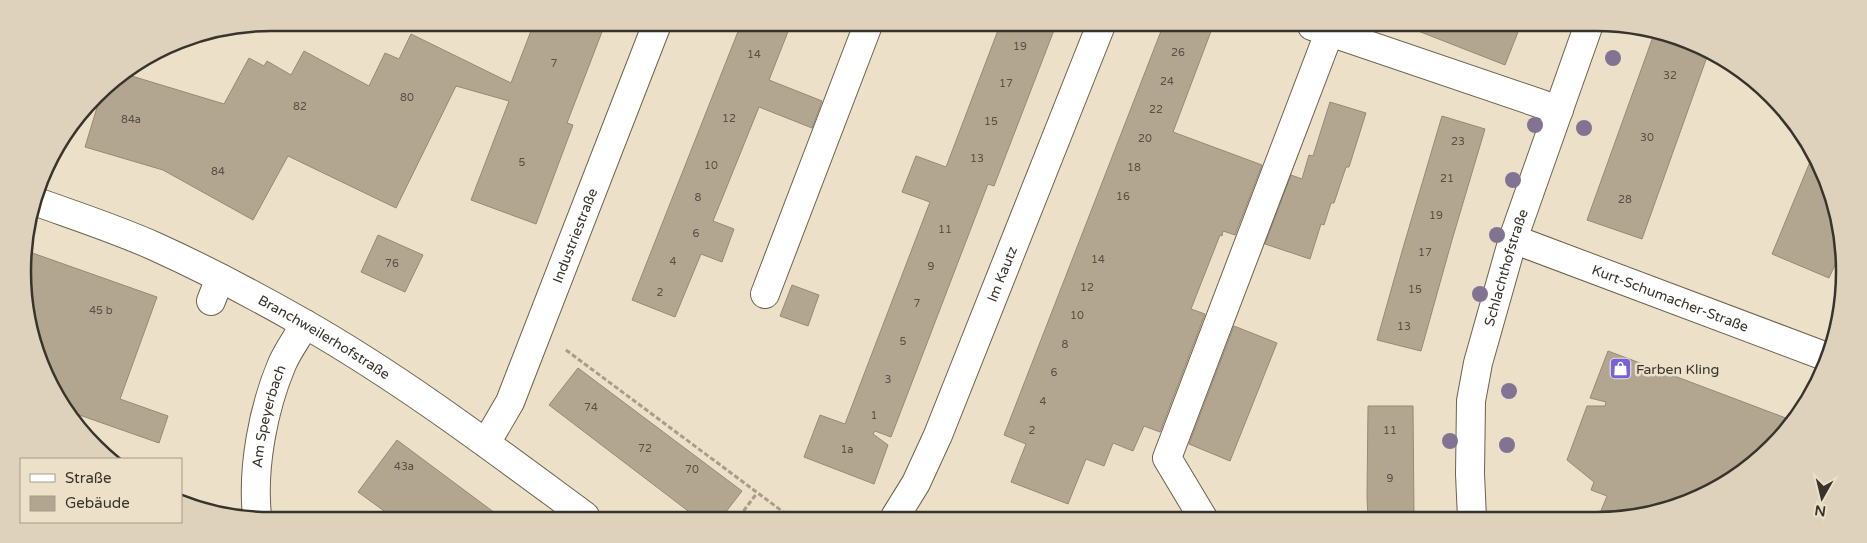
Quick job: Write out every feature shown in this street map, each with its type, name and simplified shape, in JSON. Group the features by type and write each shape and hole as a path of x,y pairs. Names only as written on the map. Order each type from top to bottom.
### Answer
{"street":[{"name":"Industriestraße","path":"486,443 510,402 654,31"},
{"path":"765,294 865,31"},
{"name":"Im Kautz","path":"898,512 916,483 938,435 1099,31"},
{"path":"1200,512 1168,458 1321,31"},
{"path":"1324,31 1559,110"},
{"name":"Schlachthofstraße","path":"1472,512 1471,401 1478,363 1513,239 1587,31"},
{"name":"Branchweilerhofstraße","path":"41,203 100,224 153,246 215,289 305,324 364,360 486,443 580,512"},
{"name":"Kurt-Schumacher-Straße","path":"1513,239 1821,355"},
{"name":"Am Speyerbach","path":"257,511 255,481 266,416 282,363 305,324"}],"path":[{"path":"538,329 783,512"},
{"path":"743,512 757,493"}],"building":[{"path":"531,31 602,31 567,123 573,125 536,224 471,200 509,101 456,86 396,208 288,156 253,220 163,170 85,147 97,107 132,76 224,104 249,58 264,66 267,61 291,75 304,51 369,86 385,53 399,59 411,34 511,83"},
{"path":"738,31 788,31 769,80 822,101 812,128 759,107 713,221 734,229 722,262 701,254 675,317 632,300"},
{"path":"998,31 1054,31 994,186 988,184 891,437 875,431 873,434 888,445 874,484 804,457 820,415 845,424 930,202 902,192 916,156 946,167"},
{"path":"1161,31 1211,31 1173,132 1262,165 1235,235 1223,231 1222,236 1220,235 1191,309 1205,314 1160,432 1144,426 1133,451 1113,443 1104,466 1086,459 1068,504 1011,482 1026,444 1004,435"},
{"path":"1418,31 1518,31 1505,65"},
{"path":"1653,38 1673,44 1706,58 1642,239 1587,220"},
{"path":"1330,102 1366,113 1349,167 1346,167 1334,203 1331,203 1324,225 1321,224 1310,259 1265,244 1291,175 1302,179 1309,155 1313,156"},
{"path":"1442,116 1485,129 1421,351 1377,340"},
{"path":"1810,162 1828,209 1834,240 1835,264 1829,278 1772,254"},
{"path":"378,235 423,255 405,292 361,272"},
{"path":"32,253 157,297 120,399 168,416 159,443 79,415 63,392 39,334 33,303 31,272"},
{"path":"792,285 819,295 808,326 780,316"},
{"path":"1234,326 1277,343 1230,461 1189,444"},
{"path":"1608,351 1786,418 1754,452 1716,480 1658,504 1627,510 1601,512 1607,496 1591,490 1594,482 1567,460 1587,406 1605,406 1606,402 1590,398"},
{"path":"578,368 742,491 726,512 689,512 549,405"},
{"path":"1368,406 1413,406 1414,512 1368,512"},
{"path":"397,440 494,512 386,512 358,492"}],"place":[{"name":"Farben Kling","path":"1620,369"}]}
